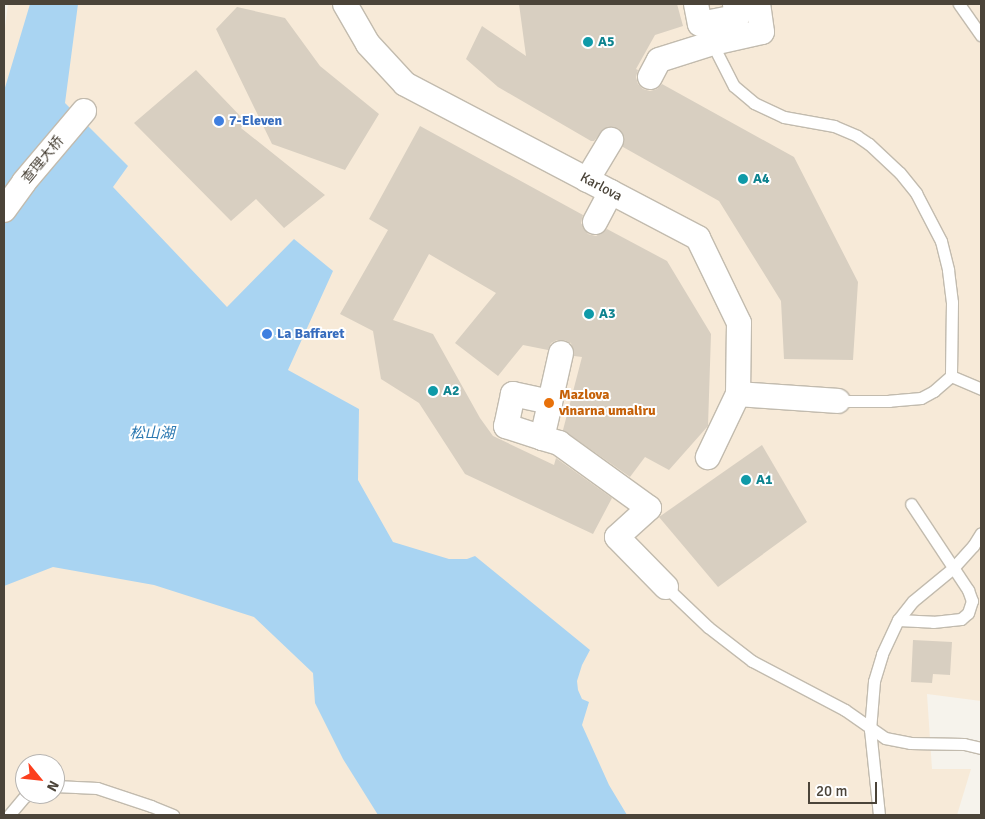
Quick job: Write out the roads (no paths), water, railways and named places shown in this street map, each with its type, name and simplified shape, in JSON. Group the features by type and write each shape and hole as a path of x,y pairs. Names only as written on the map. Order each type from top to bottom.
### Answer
{"street":[{"name":"Karlova","path":"345,4 368,44 405,84 698,238 739,323 738,394"},
{"path":"650,77 659,60 709,30 737,17 735,4"},
{"path":"709,30 762,32 758,4"},
{"name":"查理大桥","path":"4,210 24,182 84,111"},
{"path":"587,180 611,140"},
{"path":"595,222 611,192"},
{"path":"542,438 561,353"},
{"path":"550,402 513,394 506,426 558,443 649,508 617,537 666,587"},
{"path":"708,457 738,394 838,400"}],"lane":[{"path":"959,4 981,35"},
{"path":"709,30 734,86 754,102 784,117 834,126 857,136 889,162 916,193 941,241 948,270 952,310 951,376 934,391 921,398 889,401 838,400"},
{"path":"951,376 981,388"},
{"path":"898,620 949,621 961,619 968,612 972,601 968,590 911,504"},
{"path":"879,815 870,730 874,680 882,654 898,620 914,601 953,568 981,533"},
{"path":"666,587 708,627 752,661 845,710 870,730 885,738 897,741 964,744 981,748"},
{"path":"65,786 97,788 173,815"},
{"path":"9,815 19,804"}],"water":[{"name":"松山湖","path":"30,4 78,4 65,103 128,166 113,187 227,307 294,239 333,271 288,370 359,409 358,480 393,542 449,559 467,559 475,556 590,650 582,665 577,681 582,699 589,702 582,725 609,785 627,815 378,815 343,759 315,703 313,673 254,617 154,585 53,567 4,586 4,91"}],"place":[{"name":"A5","path":"588,42"},
{"name":"7-Eleven","path":"219,121"},
{"name":"A4","path":"743,179"},
{"name":"A3","path":"589,314"},
{"name":"La Baffaret","path":"267,334"},
{"name":"A2","path":"433,391"},
{"name":"Mazlova vinarna umaliru","path":"549,403"},
{"name":"A1","path":"746,480"}]}
